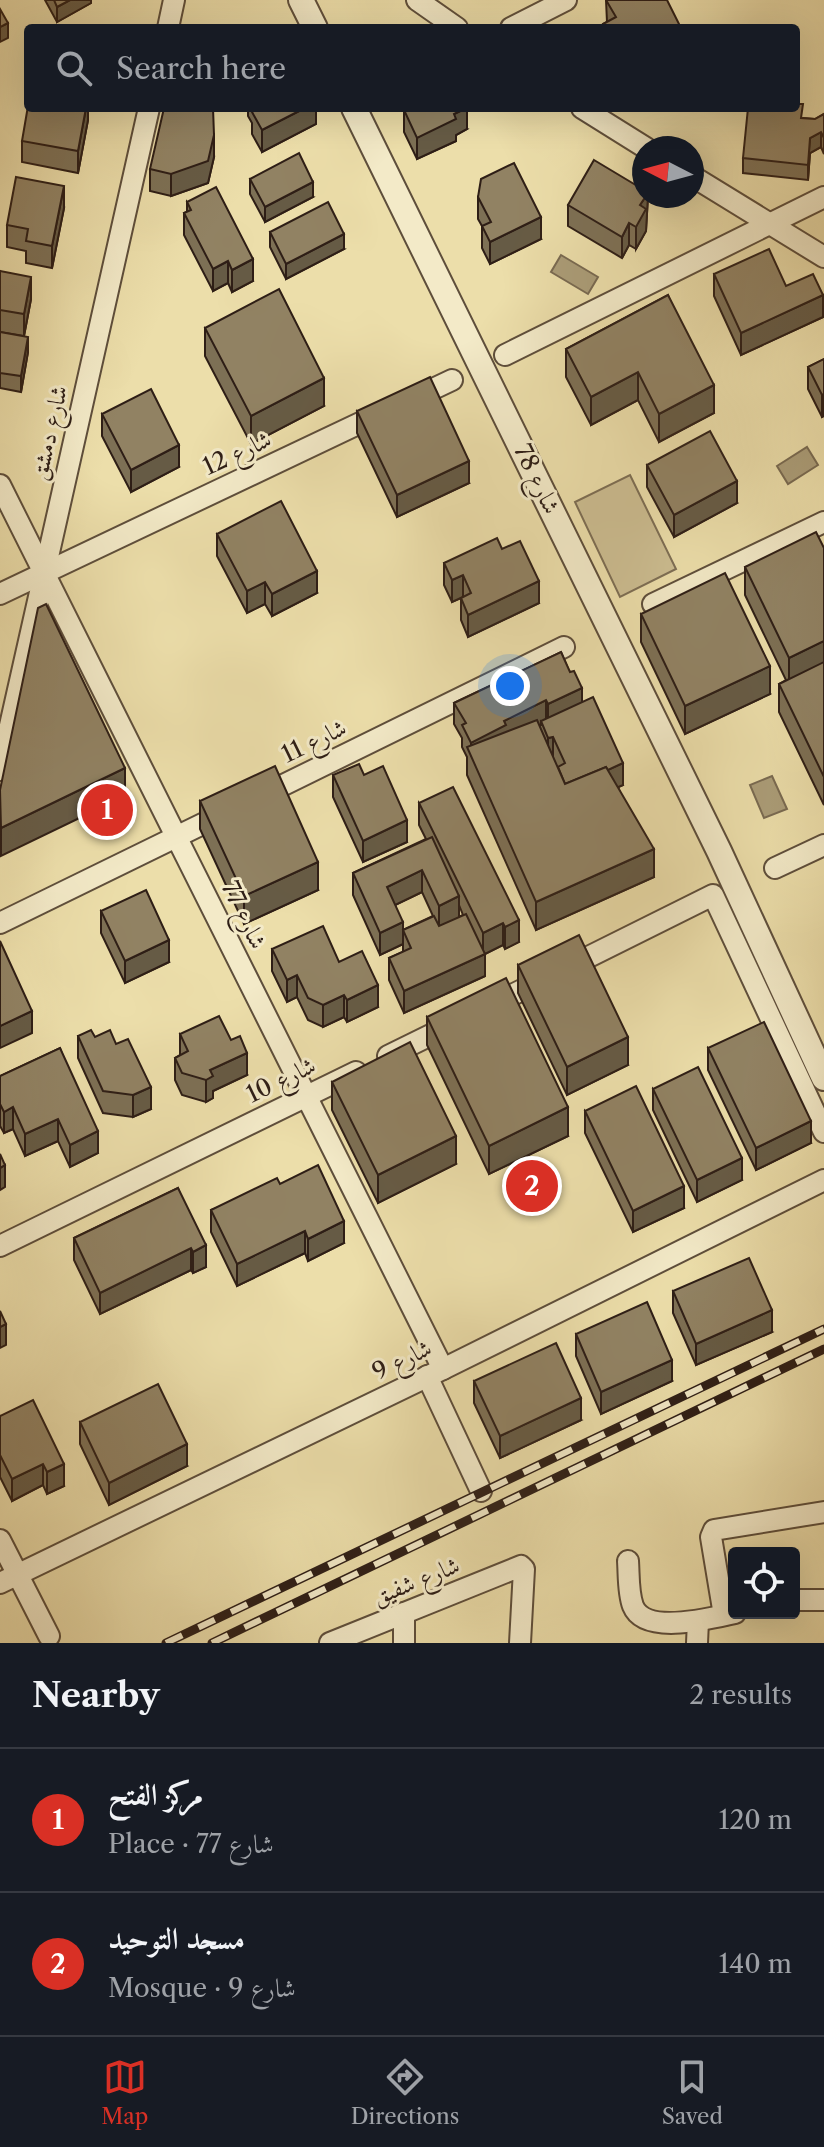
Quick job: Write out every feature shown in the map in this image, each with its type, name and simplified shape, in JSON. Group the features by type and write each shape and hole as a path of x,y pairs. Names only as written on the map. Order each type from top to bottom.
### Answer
{"street":[{"path":"169,24 174,0"},
{"path":"301,0 313,24"},
{"path":"417,0 451,24"},
{"path":"519,24 566,0"},
{"name":"شارع دمشق","path":"0,770 148,112"},
{"name":"شارع 78","path":"356,112 719,851 824,1078"},
{"path":"588,112 632,139"},
{"path":"704,184 824,257"},
{"path":"505,355 824,197"},
{"name":"شارع 12","path":"0,594 452,380"},
{"name":"شارع 77","path":"0,485 306,1097 435,1372 481,1491"},
{"path":"653,604 824,522"},
{"name":"شارع 11","path":"0,923 564,647"},
{"path":"775,868 824,845"},
{"name":"شارع 10","path":"0,1246 713,895 824,1132"},
{"name":"شارع 9","path":"9,1578 824,1180"},
{"path":"728,1610 711,1534 718,1528 824,1512"},
{"path":"0,1540 9,1578 49,1636"},
{"path":"628,1561 632,1603 642,1617 657,1621 698,1621 728,1614"},
{"name":"شارع شفيق","path":"330,1643 520,1566 524,1569 520,1643"},
{"path":"800,1600 824,1600"},
{"path":"404,1613 404,1643"},
{"path":"697,1643 698,1621"}],"shaded area":[{"path":"561,255 598,277 588,294 551,272"},
{"path":"807,447 818,465 788,484 777,466"},
{"path":"630,475 676,569 620,597 575,502"},
{"path":"772,776 787,809 764,818 750,785"}],"building":[{"path":"54,0 70,0 57,7"},
{"path":"606,0 667,0 679,24 603,24 616,17"},
{"path":"0,9 8,23 0,27"},
{"path":"800,104 803,104 801,118 815,119 824,114 824,138 821,132 810,138 808,165 743,158 748,112 800,112"},
{"path":"27,112 85,112 78,151 22,141"},
{"path":"163,112 213,112 214,135 208,161 171,174 150,169"},
{"path":"252,112 297,112 262,130"},
{"path":"405,112 458,112 454,114 456,119 417,138"},
{"path":"299,153 313,182 265,207 250,179"},
{"path":"594,160 632,183 632,208 646,209 636,227 629,223 622,237 568,205"},
{"path":"514,163 541,217 490,242 482,226 491,222 478,197 481,179"},
{"path":"16,177 64,186 52,246 26,241 28,229 7,225"},
{"path":"216,187 253,259 232,270 228,261 213,269 184,213 191,210 187,202"},
{"path":"328,202 344,234 286,264 270,232"},
{"path":"769,249 786,286 813,274 823,295 741,333 714,274"},
{"path":"0,271 31,277 24,314 0,310"},
{"path":"279,289 324,378 251,416 205,328"},
{"path":"668,295 714,385 659,414 638,372 591,397 566,349"},
{"path":"0,332 28,337 21,376 0,373"},
{"path":"824,359 824,394 822,395 808,367"},
{"path":"430,377 469,461 397,495 357,411"},
{"path":"151,389 179,445 131,470 102,414"},
{"path":"710,431 737,481 674,515 647,465"},
{"path":"281,501 317,571 272,594 265,582 247,591 217,534"},
{"path":"816,532 824,548 824,641 789,658 745,567"},
{"path":"497,538 502,549 520,541 539,581 468,615 461,598 471,593 463,575 452,580 444,563"},
{"path":"725,573 770,666 685,706 641,614"},
{"path":"46,604 125,768 1,828 0,790 38,608"},
{"path":"561,652 582,688 548,704 546,700 504,721 506,725 471,743 462,725 466,723 454,703"},
{"path":"824,662 824,777 779,684"},
{"path":"593,697 623,763 565,784 558,767 565,763 553,737 548,738 541,721"},
{"path":"537,720 565,784 606,767 654,849 536,902 467,747"},
{"path":"359,764 364,775 383,766 407,820 363,841 333,775"},
{"path":"275,766 318,862 244,896 200,801"},
{"path":"453,787 519,920 505,927 503,923 483,933 419,803"},
{"path":"432,837 459,896 439,906 422,870 387,887 403,922 380,933 353,873"},
{"path":"146,890 169,940 125,961 101,911"},
{"path":"466,914 485,954 404,991 389,958 411,948 403,930 434,916 439,926"},
{"path":"323,926 339,962 362,951 378,985 347,1000 344,995 323,1005 308,998 297,975 287,980 272,949"},
{"path":"579,935 628,1037 567,1067 518,965"},
{"path":"0,941 32,1011 0,1026"},
{"path":"506,978 568,1107 489,1146 427,1017"},
{"path":"219,1016 231,1040 240,1036 247,1053 210,1070 213,1076 206,1080 182,1073 175,1058 188,1051 180,1034"},
{"path":"764,1022 811,1121 756,1148 708,1048"},
{"path":"91,1030 95,1037 110,1030 116,1044 128,1039 151,1087 133,1095 103,1091 78,1036"},
{"path":"410,1042 456,1136 378,1175 332,1082"},
{"path":"60,1048 98,1131 70,1145 58,1119 25,1134 13,1107 4,1112 0,1104 0,1076"},
{"path":"698,1067 742,1158 697,1180 653,1089"},
{"path":"636,1086 684,1186 633,1211 585,1111"},
{"path":"318,1165 344,1221 308,1239 305,1231 237,1264 211,1210 277,1178 280,1184"},
{"path":"178,1188 206,1245 193,1252 191,1248 100,1293 74,1238"},
{"path":"749,1258 772,1310 696,1344 673,1291"},
{"path":"647,1302 672,1360 601,1392 576,1334"},
{"path":"0,1311 6,1324 0,1327"},
{"path":"556,1343 581,1398 500,1436 474,1381"},
{"path":"158,1384 187,1444 109,1483 80,1422"},
{"path":"33,1400 64,1464 47,1472 43,1464 12,1479 0,1455 0,1416"}],"railway":[{"path":"166,1643 824,1329"},
{"path":"212,1643 824,1349"}],"place":[{"name":"مركز الفتح","path":"107,810"},
{"name":"مسجد التوحيد","path":"532,1186"}]}
